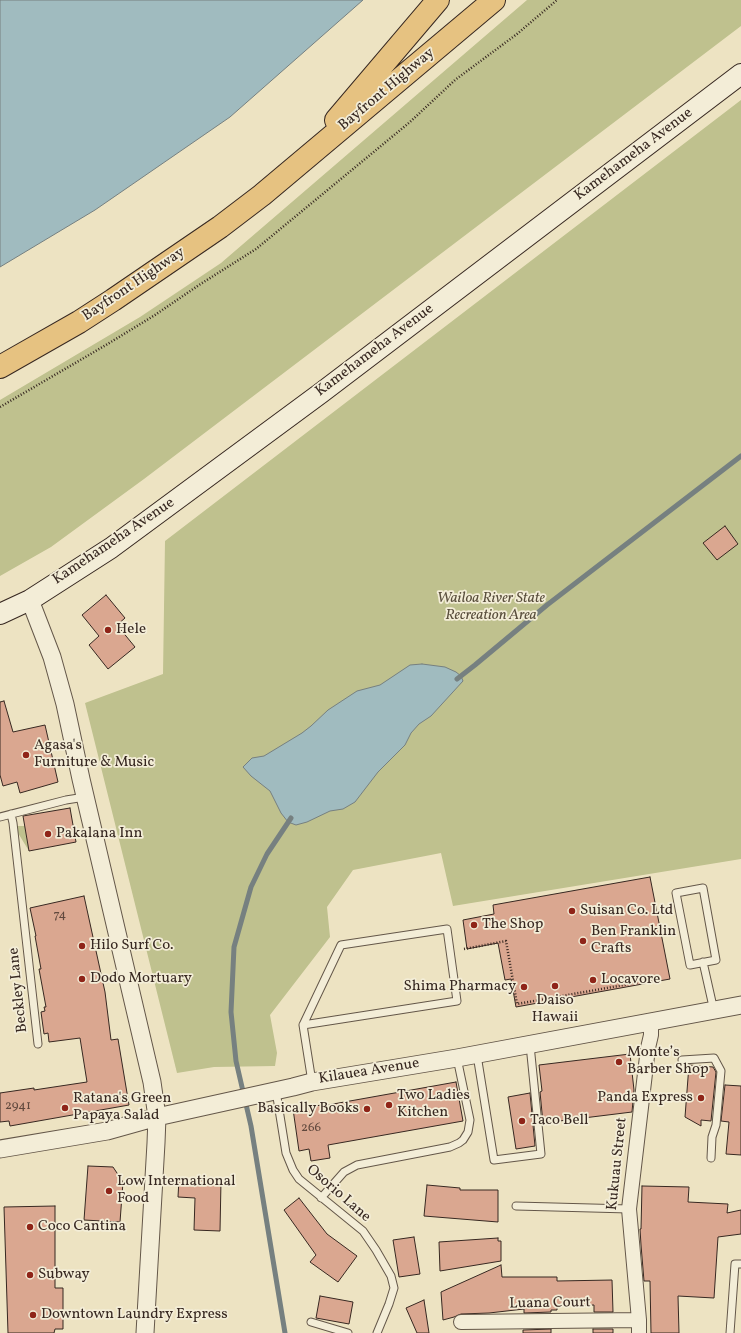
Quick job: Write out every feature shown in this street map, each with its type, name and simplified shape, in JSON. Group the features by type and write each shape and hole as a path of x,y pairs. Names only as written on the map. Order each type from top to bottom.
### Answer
{"main road":[{"name":"Bayfront Highway","path":"262,195 337,118 438,0"},
{"name":"Bayfront Highway","path":"0,367 114,300 196,244 262,195 494,0"},
{"name":"Kamehameha Avenue","path":"0,614 30,600 111,548 289,416 741,74"}],"street":[{"path":"30,600 54,664 65,704 85,797 152,1082 157,1117 145,1333"},
{"name":"Kilauea Avenue","path":"0,1149 106,1130 312,1082 457,1058 741,1006"},
{"name":"Kukuau Street","path":"639,1326 629,1209 648,1048 651,1035 651,1022"},
{"name":"Luana Court","path":"461,1322 639,1326"}],"lane":[{"path":"0,817 66,800 85,797"},
{"name":"Beckley Lane","path":"11,814 15,837 38,1044"},
{"path":"703,888 716,960 703,962 690,965 676,893 703,888"},
{"path":"303,1025 457,1001 447,929 341,945 303,1025 312,1082"},
{"path":"703,962 714,1011"},
{"path":"477,1054 494,1160 540,1154 530,1045"},
{"path":"321,1198 344,1172 357,1165 450,1147 463,1140 469,1129 470,1120 457,1058"},
{"path":"682,1060 714,1058 721,1071 716,1125 712,1137 711,1158"},
{"name":"Osorio Lane","path":"270,1092 286,1153 293,1170 299,1179 363,1231 391,1276 394,1288 387,1310 377,1333"},
{"path":"516,1206 629,1209"},
{"path":"730,1333 735,1264 741,1264"},
{"path":"310,1322 348,1333"}],"path":[{"path":"0,406 155,315 204,281 256,249 410,122 436,96 455,80 517,34 557,0"},
{"path":"464,948 506,941 517,1004 663,978"}],"green space":[{"path":"527,0 741,0 741,26 144,479 51,547 0,576 0,400 140,317 221,263"},
{"name":"Wailoa River State Recreation Area","path":"741,100 741,859 453,906 441,853 353,870 327,907 330,937 270,1015 277,1053 275,1066 214,1067 177,1073 85,703 163,674 165,541"},
{"path":"17,826 25,826 29,851 18,833"}],"water":[{"path":"0,0 363,0 230,117 95,210 0,267"},
{"path":"422,664 445,667 456,672 461,676 463,681 431,716 419,724 411,733 405,745 378,772 355,802 343,809 330,811 307,822 296,825 288,822 281,813 270,791 251,776 243,767 252,758 264,756 302,733 328,710 357,691 380,685 410,665"}],"building":[{"path":"725,526 738,544 717,560 703,543"},
{"name":"Hele","path":"106,595 125,618 117,625 135,647 108,669 89,645 99,636 82,615"},
{"name":"Agasa's Furniture & Music","path":"4,701 13,732 45,725 58,782 20,793 17,782 3,786 0,775 0,702"},
{"name":"Pakalana Inn","path":"70,808 76,842 29,851 23,816"},
{"path":"650,877 670,979 516,1007 511,979 505,980 498,943 467,949 463,920 494,914 493,905"},
{"path":"84,896 105,992 111,1040 118,1039 129,1105 10,1126 9,1121 0,1122 0,1093 34,1088 34,1090 87,1082 80,1038 49,1042 48,1033 44,1034 41,1012 45,1011 44,1007 46,1007 39,969 41,969 36,936 30,908"},
{"path":"630,1054 634,1090 632,1112 543,1123 540,1092 542,1091 539,1065"},
{"name":"Panda Express","path":"689,1065 713,1067 716,1072 711,1121 701,1120 701,1126 685,1117"},
{"path":"456,1082 463,1121 328,1145 330,1158 311,1161 309,1149 299,1151 293,1109 322,1106"},
{"path":"725,1085 741,1086 741,1155 726,1154 729,1122 721,1121"},
{"name":"Taco Bell","path":"530,1093 535,1146 516,1149 508,1097"},
{"path":"88,1166 113,1167 123,1182 120,1222 84,1220"},
{"path":"179,1179 221,1181 220,1231 194,1230 195,1198 178,1197"},
{"path":"427,1185 460,1188 460,1190 498,1190 498,1222 424,1216"},
{"path":"642,1186 689,1187 688,1202 728,1204 727,1213 741,1210 741,1234 718,1237 714,1298 678,1296 679,1333 651,1333 650,1281 644,1281 640,1229"},
{"path":"299,1198 327,1234 357,1256 338,1282 310,1262 316,1255 284,1210"},
{"path":"55,1206 55,1288 63,1288 63,1329 55,1329 54,1333 8,1333 4,1207"},
{"path":"414,1237 420,1274 399,1277 393,1240"},
{"path":"498,1238 498,1241 501,1241 501,1261 440,1271 439,1242"},
{"path":"501,1265 502,1277 557,1277 557,1281 612,1280 613,1312 594,1312 594,1305 557,1306 557,1310 551,1310 551,1312 524,1313 524,1309 489,1313 461,1314 443,1320 441,1292"},
{"path":"320,1296 353,1302 349,1324 316,1318"},
{"path":"424,1300 429,1333 417,1333 406,1308"},
{"path":"551,1329 551,1333 523,1333 523,1330"},
{"path":"593,1329 613,1329 613,1333 593,1333"}],"waterway":[{"path":"457,679 547,605 741,456"},
{"path":"285,1333 251,1126 236,1061 231,1012 234,947 251,887 267,854 291,818"}],"place":[{"name":"Hele","path":"108,630"},
{"name":"Agasa's Furniture & Music","path":"26,755"},
{"name":"Pakalana Inn","path":"48,834"},
{"name":"Suisan Co. Ltd","path":"572,911"},
{"name":"The Shop","path":"474,925"},
{"name":"Ben Franklin Crafts","path":"583,941"},
{"name":"Hilo Surf Co.","path":"82,946"},
{"name":"Dodo Mortuary","path":"82,979"},
{"name":"Locavore","path":"593,980"},
{"name":"Daiso Hawaii","path":"555,986"},
{"name":"Shima Pharmacy","path":"524,987"},
{"name":"Monte’s Barber Shop","path":"619,1062"},
{"name":"Panda Express","path":"701,1098"},
{"name":"Two Ladies Kitchen","path":"389,1105"},
{"name":"Ratana's Green Papaya Salad","path":"65,1108"},
{"name":"Basically Books","path":"367,1109"},
{"name":"Taco Bell","path":"522,1121"},
{"name":"Low International Food","path":"109,1191"},
{"name":"Coco Cantina","path":"30,1227"},
{"name":"Subway","path":"30,1275"},
{"name":"Downtown Laundry Express","path":"33,1315"}]}
